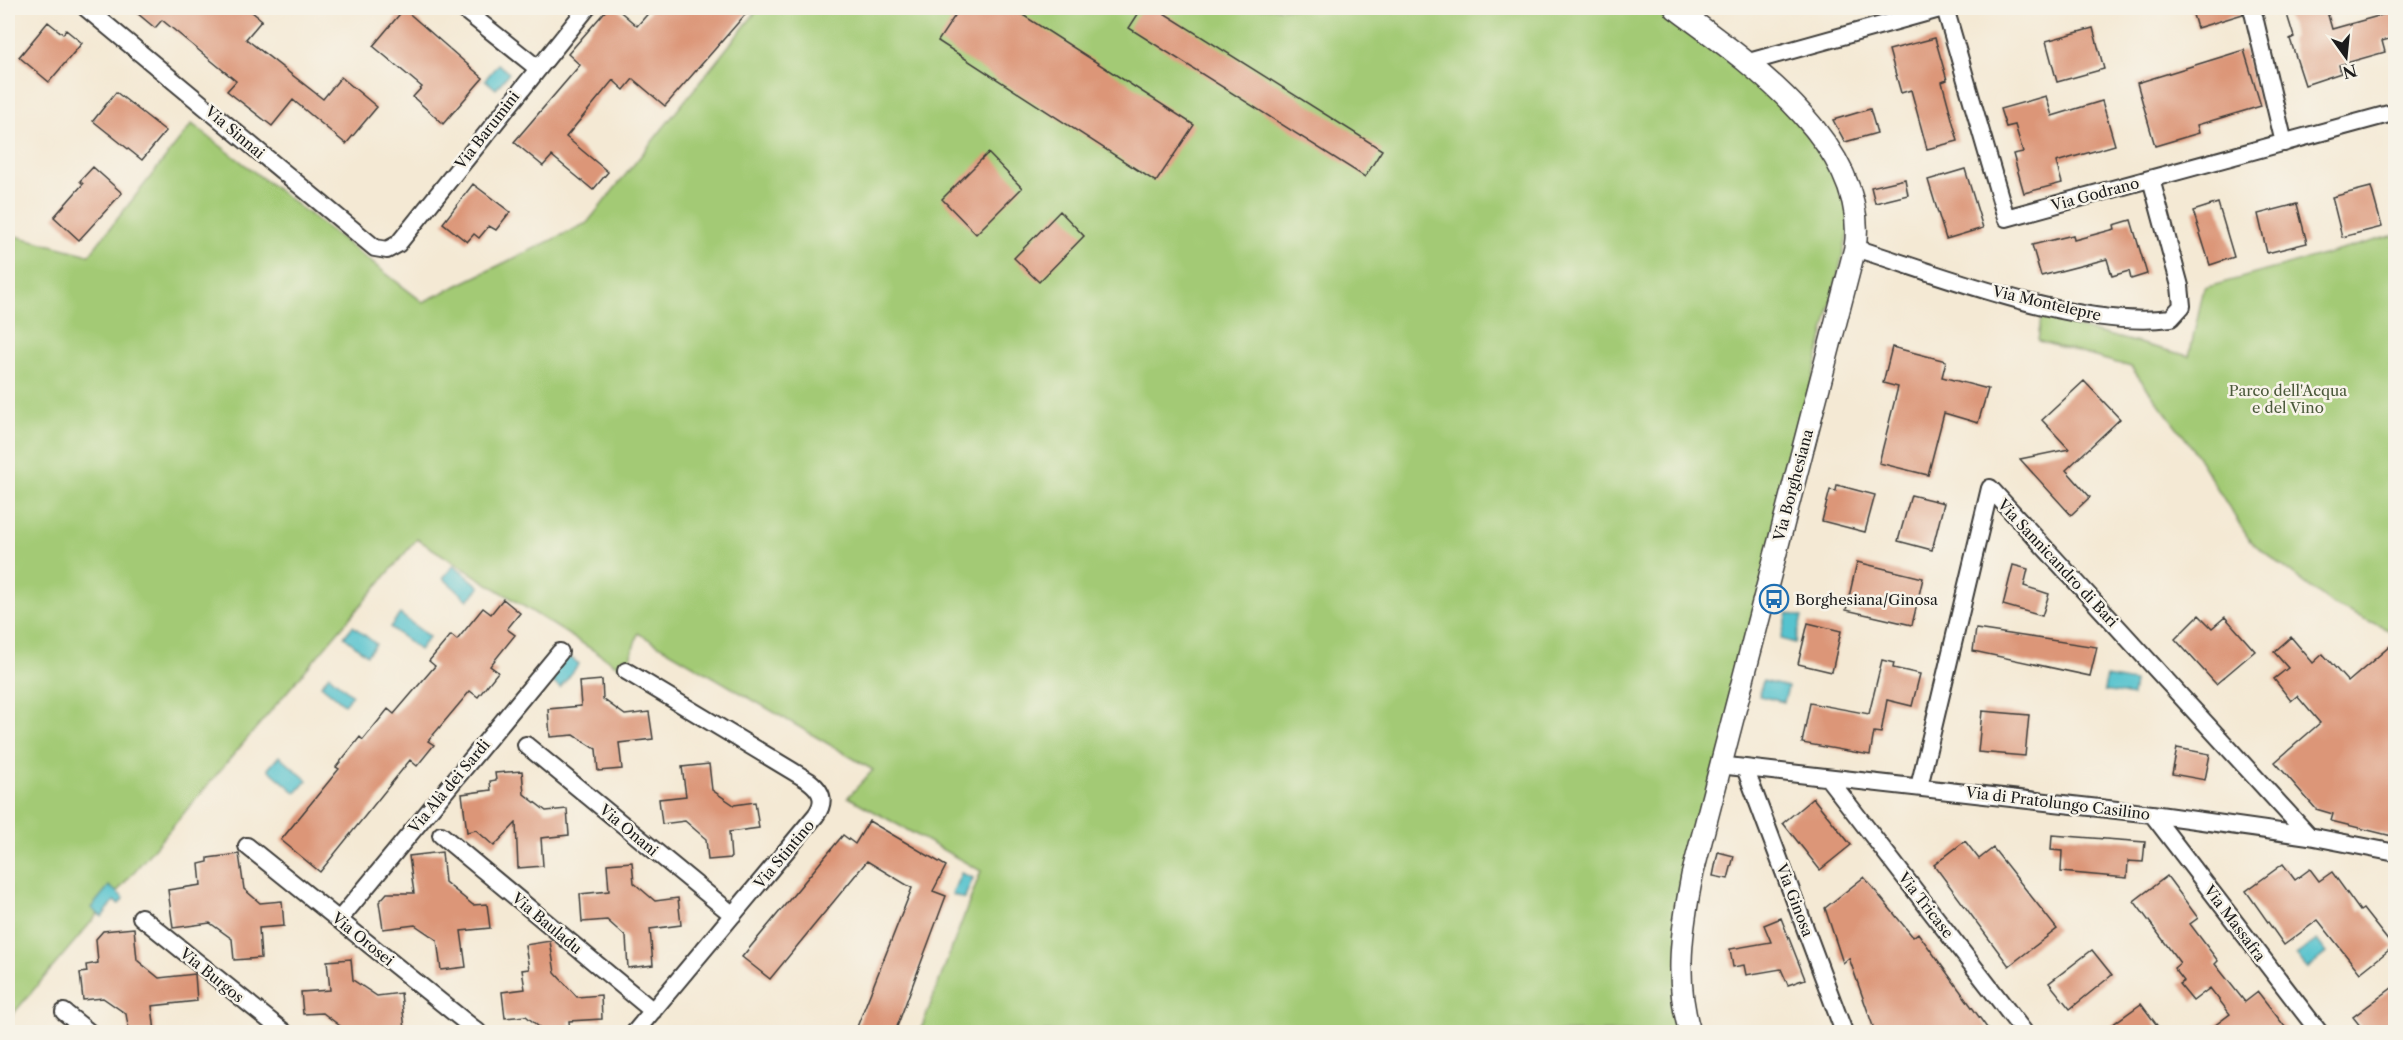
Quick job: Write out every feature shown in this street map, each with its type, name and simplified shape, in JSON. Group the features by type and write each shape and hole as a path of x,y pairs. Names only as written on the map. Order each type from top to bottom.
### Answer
{"street":[{"name":"Via Sinnai","path":"86,8 375,248 387,250"},
{"path":"462,8 536,67"},
{"name":"Via Barumini","path":"387,250 398,244 536,67 587,8"},
{"name":"Via Borghesiana","path":"1675,8 1749,62 1794,106 1843,173 1857,212 1855,248 1692,876 1681,951 1681,991 1690,1032"},
{"path":"1749,62 1944,8"},
{"name":"Via Godrano","path":"1944,8 2006,218 2396,112"},
{"path":"2252,8 2284,143"},
{"name":"Via Montelepre","path":"1855,248 2018,299 2096,316 2150,320 2171,318 2182,306 2180,286 2151,179"},
{"name":"Via Sannicandro di Bari","path":"1919,787 1990,488 2309,836"},
{"name":"Via Alà dei Sardi","path":"339,920 560,652"},
{"name":"Via Stintino","path":"626,671 809,781 820,792 822,801 816,815 635,1032"},
{"name":"Via Onani","path":"526,745 732,915"},
{"name":"Via di Pratolungo Casilino","path":"1719,765 2152,814 2309,836 2396,853"},
{"name":"Via Ginosa","path":"1745,768 1844,1032"},
{"name":"Via Tricase","path":"1828,778 2024,1032"},
{"name":"Via Massafra","path":"2152,814 2319,1032"},
{"name":"Via Bauladu","path":"441,835 653,1011"},
{"name":"Via Orosei","path":"247,846 478,1032"},
{"name":"Via Burgos","path":"141,917 284,1032"},
{"path":"64,1012 89,1032"}],"green space":[{"path":"759,8 1675,8 1768,78 1855,204 1689,891 1690,1032 920,1032 981,871 848,797 873,770 638,633 626,671 417,539 8,1020 8,234 89,255 192,124 423,302 587,223"},
{"name":"Parco dell'Acqua e del Vino","path":"2396,235 2395,633 2332,604 2250,541 2189,443 2131,367 2038,341 2041,318 2189,356 2204,288"}],"water":[{"path":"498,64 509,73 496,89 485,80"},
{"path":"454,565 480,587 468,600 443,578"},
{"path":"1788,613 1802,617 1795,643 1781,639"},
{"path":"400,614 429,637 419,650 390,627"},
{"path":"353,626 376,644 367,655 344,637"},
{"path":"567,655 579,664 560,688 549,679"},
{"path":"329,675 352,695 344,704 321,685"},
{"path":"2106,677 2134,682 2132,696 2104,691"},
{"path":"1763,681 1788,687 1784,702 1759,696"},
{"path":"279,756 307,780 296,793 268,769"},
{"path":"961,873 973,878 964,899 952,894"},
{"path":"109,886 124,898 119,904 114,901 102,917 91,908"},
{"path":"2317,940 2327,953 2307,969 2296,955"}],"building":[{"path":"131,8 247,8 262,20 246,39 323,99 341,77 377,107 346,144 293,100 272,126 227,91 236,81 162,20 155,28"},
{"path":"608,8 616,8 637,26 653,8 751,8 665,106 633,79 624,90 613,80 566,137 608,172 593,190 552,156 543,166 514,142 580,65 568,54"},
{"path":"960,8 1012,8 1194,125 1156,182 938,41"},
{"path":"1142,8 1156,8 1382,150 1365,177 1129,28"},
{"path":"2191,8 2242,8 2243,14 2197,28"},
{"path":"2285,8 2326,8 2332,29 2396,11 2396,37 2382,41 2385,52 2339,65 2341,73 2305,85 2290,39 2294,37"},
{"path":"404,9 483,78 443,124 413,97 422,87 373,46"},
{"path":"48,22 63,34 66,30 82,43 49,82 19,57"},
{"path":"2093,28 2104,69 2057,82 2046,41"},
{"path":"1935,38 1947,80 1942,82 1958,141 1927,149 1911,90 1901,93 1889,50"},
{"path":"2244,50 2261,106 2197,125 2199,133 2155,146 2137,83"},
{"path":"116,92 166,131 142,160 93,121"},
{"path":"2046,96 2052,116 2102,101 2115,145 2056,162 2062,183 2024,193 2013,154 2023,152 2015,125 2006,127 2000,109"},
{"path":"1870,109 1877,133 1845,142 1833,120"},
{"path":"988,153 1022,188 976,234 942,199"},
{"path":"93,167 122,193 79,240 54,217 83,184 80,181"},
{"path":"1965,169 1983,228 1946,239 1928,180"},
{"path":"1905,179 1908,195 1875,203 1871,187"},
{"path":"473,184 510,212 496,230 489,226 479,238 474,234 467,242 443,223"},
{"path":"2371,187 2382,227 2342,237 2332,197"},
{"path":"2218,203 2234,257 2210,265 2193,211"},
{"path":"2297,204 2307,243 2267,253 2258,214"},
{"path":"1060,211 1084,236 1039,282 1014,258"},
{"path":"2131,220 2147,274 2131,279 2129,271 2112,276 2107,259 2041,276 2032,245 2073,235 2074,240 2115,229 2114,225"},
{"path":"1892,347 1946,361 1942,377 1988,389 1978,423 1944,413 1928,475 1879,463 1898,387 1883,383"},
{"path":"2084,381 2120,419 2066,470 2090,497 2071,515 2020,459 2069,449 2042,420"},
{"path":"1837,485 1875,495 1865,532 1822,521 1830,490 1836,491"},
{"path":"1911,495 1944,503 1932,550 1898,541"},
{"path":"1857,562 1923,578 1912,625 1846,610"},
{"path":"2013,565 2028,569 2024,586 2049,594 2042,616 2003,605"},
{"path":"503,599 520,613 507,629 515,635 490,666 498,672 478,697 470,691 428,741 434,745 417,766 410,760 320,872 281,840 339,769 336,767 360,737 363,740 388,709 394,714 435,666 429,661 451,635 457,640 483,608 491,614"},
{"path":"2199,615 2212,628 2225,617 2255,651 2216,684 2175,639"},
{"path":"1808,623 1841,631 1832,672 1798,664"},
{"path":"1976,629 2097,647 2090,676 1973,651"},
{"path":"2291,637 2313,663 2323,654 2348,682 2396,641 2396,837 2331,821 2333,814 2316,809 2275,762 2320,723 2297,696 2291,701 2274,679 2288,668 2274,652"},
{"path":"1882,660 1894,663 1893,668 1920,674 1912,706 1887,700 1881,733 1874,732 1870,755 1802,743 1810,703 1869,714"},
{"path":"602,680 603,699 625,715 649,712 653,739 619,743 622,769 598,771 596,749 574,735 550,737 548,709 581,706 579,682"},
{"path":"1982,711 2029,715 2025,756 1978,752"},
{"path":"2177,748 2210,754 2205,780 2172,774"},
{"path":"709,764 712,790 734,805 755,802 759,828 729,832 731,858 708,860 706,839 685,821 662,824 659,799 686,796 682,767"},
{"path":"522,771 524,794 546,811 567,809 569,835 541,838 543,866 518,868 516,823 494,846 476,830 467,832 462,794 491,790 490,781 496,780 495,773"},
{"path":"1813,798 1851,845 1820,870 1783,823"},
{"path":"869,821 946,866 933,891 946,896 895,1032 855,1032 912,888 867,861 770,979 742,957 843,835 855,844"},
{"path":"2052,835 2145,842 2143,862 2128,861 2127,878 2061,872 2062,851 2051,850"},
{"path":"1965,841 1979,859 1993,848 2057,929 2009,966 1934,865"},
{"path":"442,852 445,882 473,905 487,904 490,928 461,931 466,967 441,970 437,940 415,925 383,929 379,902 387,893 414,893 409,856"},
{"path":"1718,852 1734,856 1728,879 1713,876"},
{"path":"239,854 244,889 260,903 282,901 284,926 259,928 261,958 234,960 232,939 210,923 173,928 168,890 201,885 199,864 208,862 208,858"},
{"path":"632,862 634,883 655,901 678,898 681,925 650,929 653,965 628,968 626,937 607,920 582,922 580,894 609,891 607,864"},
{"path":"2283,864 2295,880 2310,869 2319,881 2332,872 2360,911 2363,909 2393,947 2360,973 2318,920 2284,945 2246,891"},
{"path":"2167,876 2198,918 2190,924 2218,961 2215,964 2245,1002 2258,992 2289,1032 2206,1032 2230,1014 2210,988 2193,1001 2179,984 2184,981 2174,968 2180,963 2134,901"},
{"path":"1864,877 1913,937 1918,933 1990,1032 1875,1032 1849,958 1843,963 1825,908"},
{"path":"1781,918 1805,979 1788,985 1781,969 1746,975 1744,965 1733,967 1730,949 1771,942 1764,925"},
{"path":"134,928 137,960 159,978 195,974 197,1001 152,1006 155,1032 129,1032 126,1014 103,998 83,1000 80,973 87,972 86,965 98,963 96,939 103,931"},
{"path":"550,941 555,973 577,997 601,995 602,1019 569,1021 570,1032 545,1032 526,1016 505,1018 502,992 525,989 522,970 529,969 525,945"},
{"path":"2092,950 2112,975 2070,1009 2049,983"},
{"path":"351,959 353,980 377,996 401,993 405,1030 348,1032 323,1013 303,1014 301,992 330,990 327,961"},
{"path":"2396,985 2396,1032 2365,1032 2353,1017"},
{"path":"2141,1004 2162,1032 2102,1032"}],"place":[{"name":"Borghesiana/Ginosa","path":"1774,599"}]}
